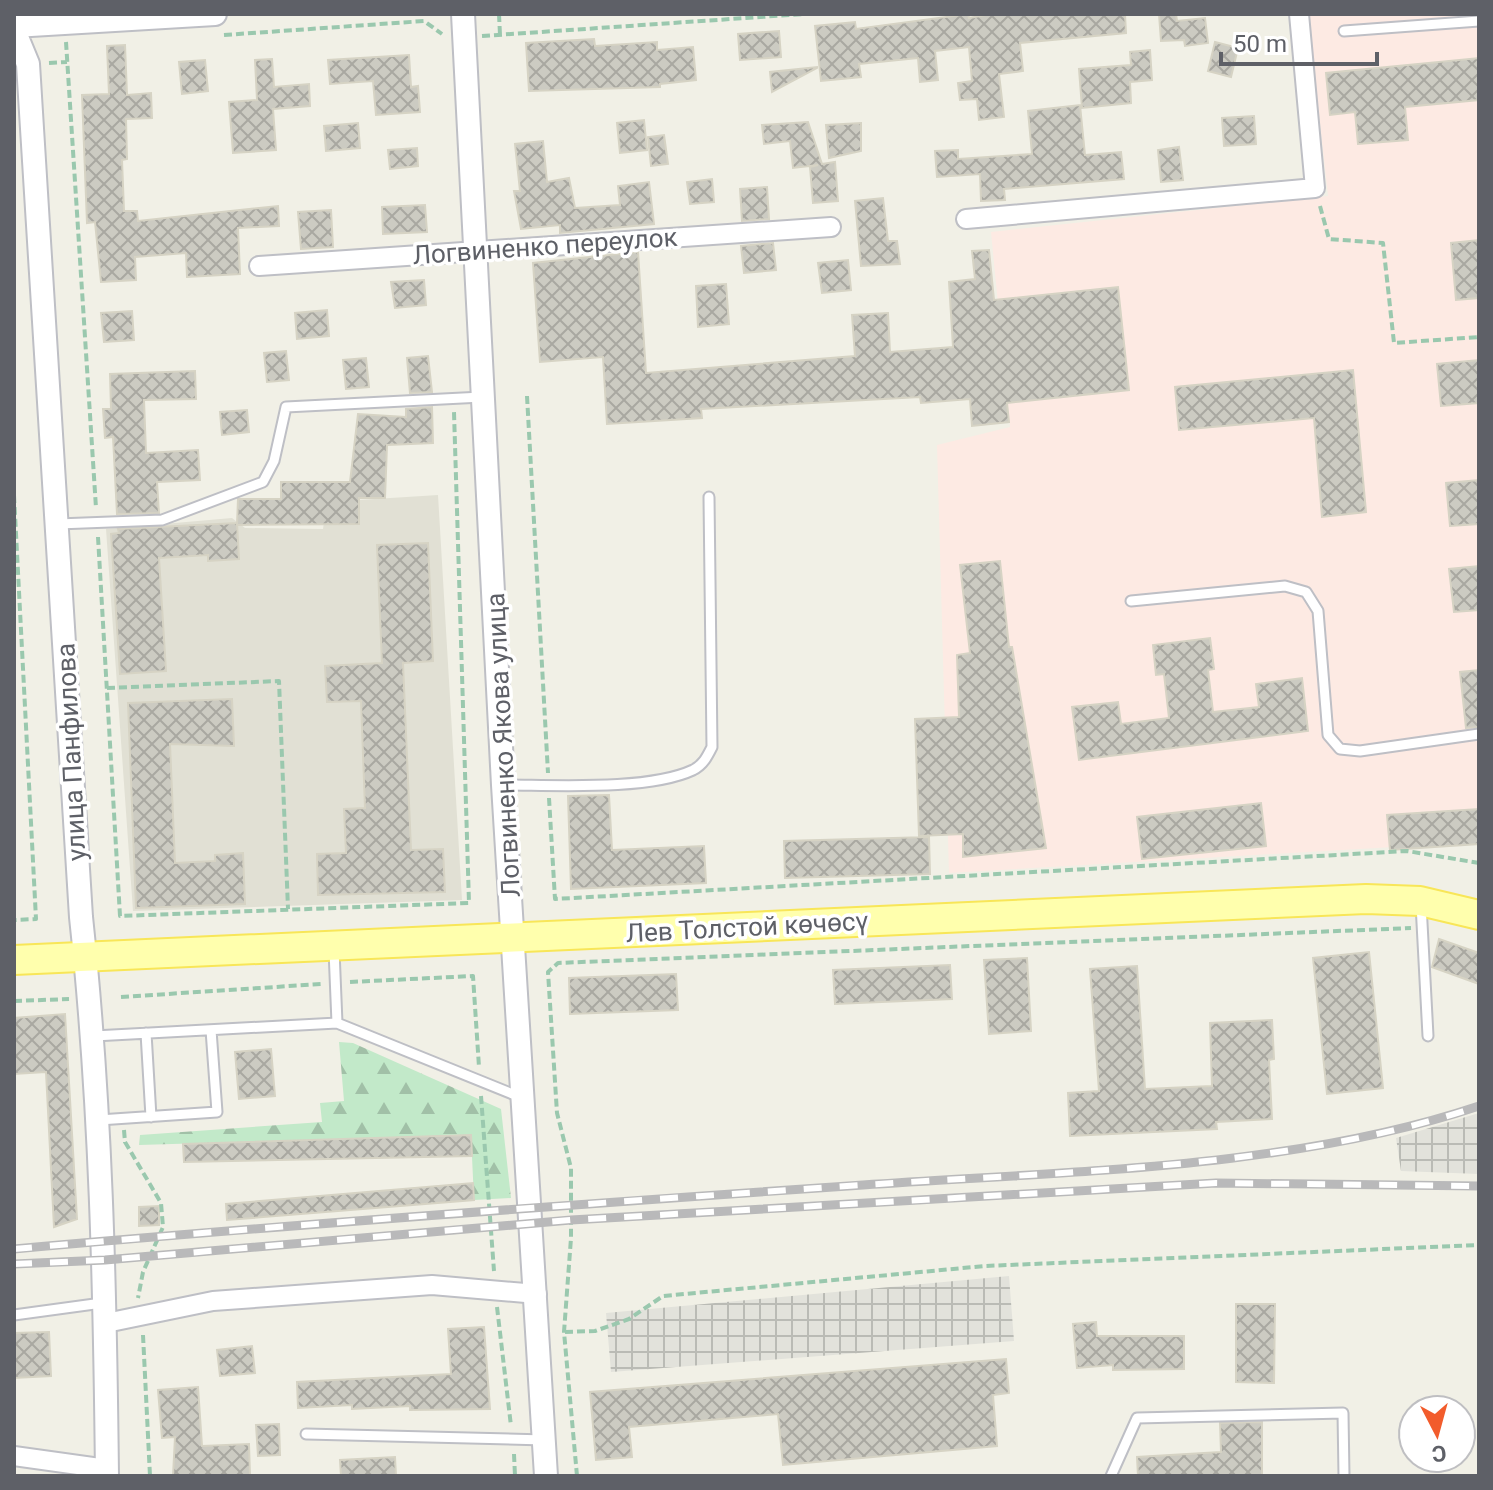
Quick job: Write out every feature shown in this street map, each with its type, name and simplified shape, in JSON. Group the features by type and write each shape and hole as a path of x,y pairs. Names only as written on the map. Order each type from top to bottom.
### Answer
{"main road":[{"name":"Лев Толстой көчөсү","path":"14,960 1330,900 1421,914 1479,915"}],"street":[{"name":"Логвиненко Якова улица","path":"463,14 478,250 503,785 546,1476"},
{"path":"966,219 1315,188 1299,14"},
{"path":"14,28 65,35 218,24"},
{"name":"улица Панфилова","path":"14,28 28,64 85,957 93,1036 106,1313 104,1474"},
{"name":"Логвиненко переулок","path":"259,266 831,227"},
{"path":"106,1313 213,1301 432,1285 496,1293 537,1294"},
{"path":"14,1456 104,1474"}],"lane":[{"path":"1344,31 1479,21"},
{"path":"58,524 162,520 263,482 274,461 286,407 485,397"},
{"path":"503,785 613,783 692,771 704,762 712,747 709,497"},
{"path":"1131,601 1285,586 1306,592 1318,611 1328,735 1340,749 1360,751 1479,734"},
{"path":"1421,914 1428,1036"},
{"path":"333,945 337,1023"},
{"path":"93,1036 337,1023 523,1099"},
{"path":"97,1120 217,1112 211,1030"},
{"path":"146,1033 151,1117"},
{"path":"14,1315 106,1313"},
{"path":"1111,1476 1137,1418 1343,1413 1344,1476"},
{"path":"306,1434 545,1440"}],"path":[{"path":"499,14 500,35"},
{"path":"218,24 424,21 447,37 465,37 804,14"},
{"path":"65,35 81,44"},
{"path":"65,35 120,916 469,903 454,399"},
{"path":"1315,188 1329,239 1383,243 1394,343 1479,337"},
{"path":"527,396 555,899 1407,851 1479,863"},
{"path":"14,495 36,919 14,920"},
{"path":"107,688 279,681 288,909"},
{"path":"577,1476 564,1332 571,1238 571,1168 557,1113 548,972 558,963 1421,914"},
{"path":"121,997 473,976 496,1293 515,1476"},
{"path":"14,1001 72,999"},
{"path":"539,1333 595,1331 629,1319 663,1296 985,1266 1479,1245"}],"shaded area":[{"path":"1479,14 1479,842 949,873 937,445 1010,427 991,232 1328,196 1308,15"},
{"path":"438,495 462,900 133,911 106,529 232,518 245,528 323,529 327,502"},
{"path":"1479,1113 1479,1174 1401,1171 1396,1138"},
{"path":"1009,1276 1014,1341 611,1372 606,1313"}],"green space":[{"path":"339,1042 353,1043 501,1109 511,1198 474,1200 471,1135 139,1145 140,1135 322,1122 320,1103 344,1101"}],"building":[{"path":"968,14 969,18 991,14 1125,14 1126,33 1020,43 1023,71 999,74 1004,117 979,120 977,99 960,100 958,83 972,81 969,47 935,51 938,80 920,82 918,58 859,64 861,77 821,81 815,26 855,22 856,29"},
{"path":"1159,14 1176,14 1177,21 1205,18 1208,43 1185,46 1184,40 1161,41"},
{"path":"779,31 781,57 740,60 738,34"},
{"path":"594,39 595,46 657,42 657,50 693,47 696,80 660,84 660,87 529,91 526,43"},
{"path":"1215,42 1238,48 1231,77 1208,71"},
{"path":"125,45 127,95 151,93 152,118 126,119 127,159 122,160 124,211 137,211 138,221 278,206 279,226 238,228 240,274 187,277 186,253 135,257 136,280 101,282 95,222 87,223 82,95 109,94 107,46"},
{"path":"1150,50 1152,80 1130,82 1131,103 1082,108 1079,69 1131,65 1130,52"},
{"path":"409,55 411,87 418,86 420,112 376,115 373,81 330,84 328,60"},
{"path":"1479,58 1479,100 1405,107 1408,140 1358,144 1355,112 1330,115 1326,73"},
{"path":"272,59 274,87 309,84 310,106 273,109 276,150 233,153 229,102 257,100 255,60"},
{"path":"205,60 208,91 182,94 179,62"},
{"path":"817,68 772,92 770,72"},
{"path":"1080,105 1085,155 1121,152 1124,179 1004,189 1005,200 981,201 980,174 937,177 935,151 958,150 958,159 1032,154 1028,111"},
{"path":"1254,116 1256,144 1224,146 1222,118"},
{"path":"644,120 647,150 620,153 617,123"},
{"path":"808,122 822,164 835,162 838,201 813,203 810,167 818,165 793,168 790,141 764,144 762,125"},
{"path":"358,123 360,148 326,151 324,126"},
{"path":"861,123 861,151 829,158 826,125"},
{"path":"664,135 668,164 651,166 648,137"},
{"path":"543,141 547,182 569,178 575,208 620,205 618,186 649,182 654,224 560,233 560,225 521,229 514,191 520,191 515,144"},
{"path":"1179,147 1183,180 1161,182 1158,150"},
{"path":"417,148 418,166 390,169 388,150"},
{"path":"712,179 714,202 690,204 687,182"},
{"path":"767,187 769,219 742,221 740,189"},
{"path":"883,198 888,241 897,241 900,264 861,266 855,201"},
{"path":"425,205 427,232 383,234 382,207"},
{"path":"331,210 333,247 301,249 298,212"},
{"path":"1479,240 1479,298 1456,300 1451,243"},
{"path":"773,243 776,270 744,273 741,246"},
{"path":"989,250 994,300 1118,287 1129,390 1007,403 1009,422 972,426 970,399 921,403 920,397 701,409 702,418 607,424 603,357 540,362 533,263 638,252 646,373 855,356 852,315 888,313 890,352 953,347 949,282 975,279 972,251"},
{"path":"848,260 851,290 822,293 818,263"},
{"path":"424,280 426,305 395,308 391,282"},
{"path":"726,284 729,324 698,327 696,286"},
{"path":"327,310 329,336 297,339 295,313"},
{"path":"132,311 134,340 104,342 101,313"},
{"path":"286,351 289,380 267,382 264,353"},
{"path":"428,356 432,392 410,393 407,358"},
{"path":"366,358 369,387 346,389 343,360"},
{"path":"1479,360 1479,403 1441,406 1437,364"},
{"path":"1353,370 1366,512 1322,517 1314,418 1179,430 1175,387"},
{"path":"195,371 196,399 144,400 146,453 198,450 200,480 157,482 159,513 117,514 113,437 105,438 103,409 111,409 110,374"},
{"path":"432,407 433,443 387,445 385,498 359,498 359,524 237,525 238,499 281,499 281,482 350,482 358,414 406,417 406,409"},
{"path":"247,410 249,432 222,435 220,412"},
{"path":"1479,480 1479,524 1450,526 1446,483"},
{"path":"237,523 239,559 208,561 208,555 159,558 166,671 120,674 111,534 119,533 118,529"},
{"path":"428,543 433,661 403,663 411,850 443,849 445,892 318,895 317,854 346,853 344,809 365,808 361,701 327,702 325,666 382,663 377,545"},
{"path":"1000,561 1009,647 1012,647 1046,848 963,857 963,834 919,836 915,719 959,717 957,655 970,653 960,565"},
{"path":"1479,566 1479,610 1454,612 1449,569"},
{"path":"1210,638 1214,669 1208,670 1213,712 1259,707 1256,684 1302,678 1308,731 1079,760 1072,707 1118,702 1121,724 1169,718 1164,674 1156,675 1153,645"},
{"path":"1479,670 1479,727 1466,728 1460,672"},
{"path":"232,699 234,746 170,744 175,863 215,861 215,855 243,853 245,904 136,908 128,703"},
{"path":"609,795 612,850 704,846 706,883 571,889 568,796"},
{"path":"1261,803 1266,846 1142,859 1137,817"},
{"path":"1479,809 1479,844 1390,850 1387,815"},
{"path":"929,837 930,874 785,878 784,841"},
{"path":"1439,939 1479,953 1479,984 1432,967"},
{"path":"1369,952 1383,1088 1327,1094 1313,958"},
{"path":"1027,958 1031,1031 989,1034 984,960"},
{"path":"950,965 952,999 835,1004 833,970"},
{"path":"1137,966 1145,1089 1212,1086 1210,1023 1272,1020 1274,1059 1269,1060 1272,1119 1216,1122 1217,1129 1070,1136 1068,1093 1099,1091 1090,969"},
{"path":"676,974 678,1010 570,1014 569,978"},
{"path":"65,1014 77,1219 54,1227 46,1072 14,1074 14,1018"},
{"path":"271,1049 275,1096 239,1099 235,1052"},
{"path":"471,1135 472,1156 184,1162 183,1144"},
{"path":"473,1183 474,1200 227,1220 226,1204"},
{"path":"159,1206 159,1225 139,1226 139,1207"},
{"path":"1236,1304 1275,1304 1274,1383 1236,1382"},
{"path":"1096,1322 1097,1336 1184,1336 1184,1369 1113,1370 1113,1365 1077,1368 1073,1324"},
{"path":"484,1327 490,1409 410,1410 410,1406 352,1409 352,1405 298,1408 297,1382 451,1374 448,1329"},
{"path":"49,1332 51,1376 14,1378 14,1333"},
{"path":"252,1346 255,1373 220,1376 217,1350"},
{"path":"1006,1359 1009,1393 993,1395 997,1446 783,1465 778,1414 629,1427 632,1457 596,1460 590,1392"},
{"path":"198,1387 202,1446 249,1444 250,1476 173,1476 175,1437 162,1438 158,1390"},
{"path":"1262,1422 1262,1476 1138,1476 1137,1457 1221,1452 1220,1423"},
{"path":"279,1424 280,1455 258,1456 256,1425"},
{"path":"395,1457 396,1476 341,1476 340,1460"}],"railway":[{"path":"14,1249 438,1215 1175,1164 1330,1143 1406,1127 1479,1106"},
{"path":"14,1264 105,1260 571,1220 1216,1183 1479,1186"}]}
